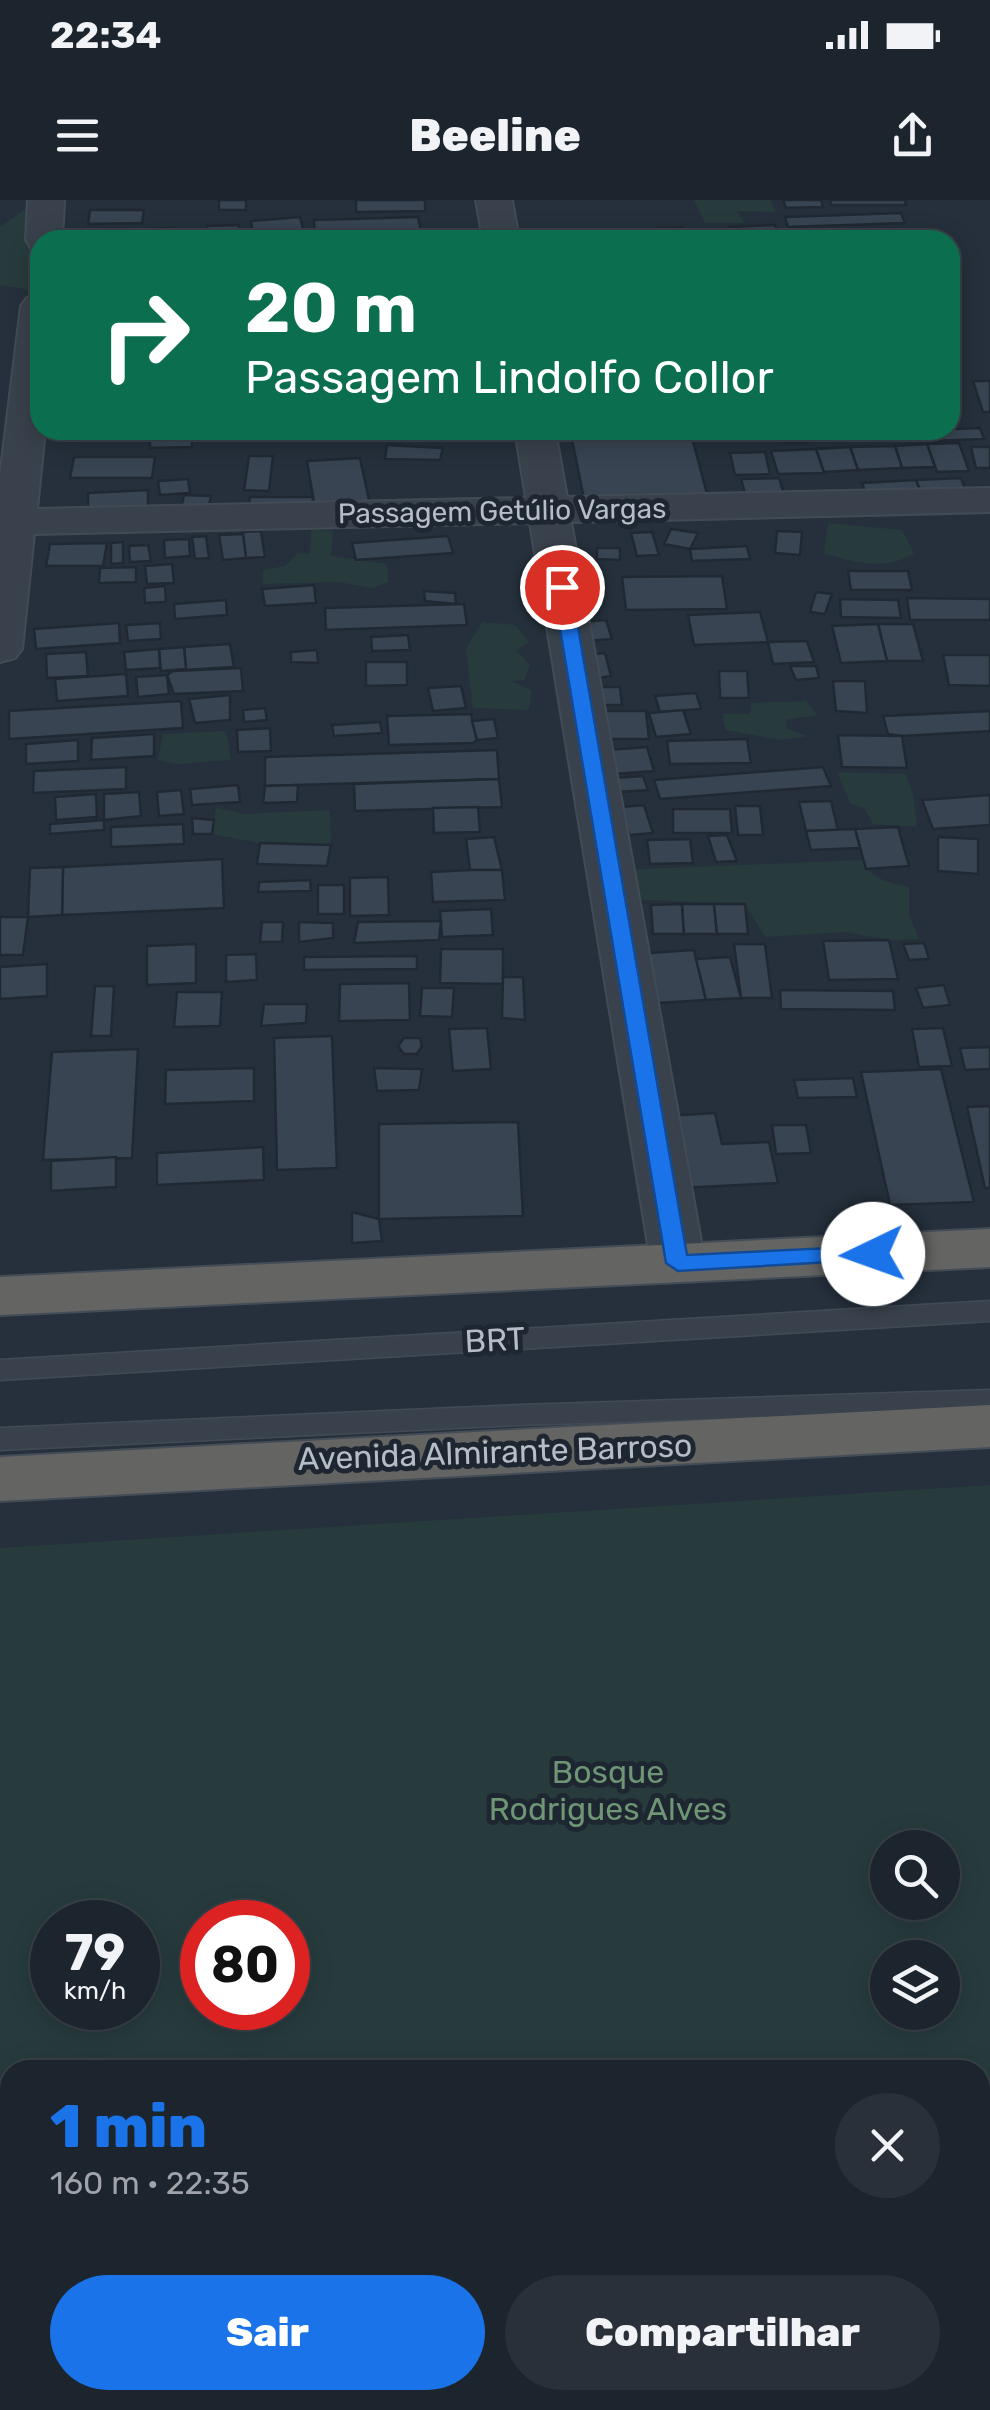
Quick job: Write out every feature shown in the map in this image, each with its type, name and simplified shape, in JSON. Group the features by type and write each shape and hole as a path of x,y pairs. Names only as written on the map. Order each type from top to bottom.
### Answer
{"highway":[{"path":"0,1296 990,1248"},
{"name":"Avenida Almirante Barroso","path":"0,1479 171,1466 990,1426"}],"street":[{"path":"44,230 46,200"},
{"path":"494,200 499,230"},
{"path":"0,649 30,311"},
{"path":"537,440 678,1263"},
{"name":"Passagem Getúlio Vargas","path":"14,522 990,500"}],"lane":[{"name":"BRT","path":"0,1370 990,1311"},
{"path":"0,1438 990,1400"}],"green space":[{"path":"694,200 770,200 776,212 737,211 744,223 705,223"},
{"path":"27,208 32,213 30,290 0,285 0,227"},
{"path":"828,523 902,530 914,553 882,564 824,553"},
{"path":"311,530 333,531 331,556 387,564 388,582 373,588 338,582 262,584 263,570 285,566 298,553 310,554"},
{"path":"482,622 515,625 529,642 516,650 530,665 524,680 512,681 531,690 529,710 473,708 466,649"},
{"path":"806,701 817,715 786,720 787,729 808,736 780,740 726,730 722,714 750,714 751,703"},
{"path":"226,731 231,760 178,764 158,760 163,734"},
{"path":"837,772 905,774 913,794 917,827 873,824 864,808 850,803"},
{"path":"216,808 245,814 330,810 331,845 260,843 212,834"},
{"path":"863,860 875,876 909,887 909,914 919,939 889,940 846,932 765,937 745,904 626,899 621,870"},
{"name":"Bosque Rodrigues Alves","path":"990,1485 990,2060 0,2060 0,1548"}],"building":[{"path":"219,200 246,200 246,210 219,210"},
{"path":"356,200 425,200 425,211 356,212"},
{"path":"783,200 821,200 823,207 786,208"},
{"path":"830,200 905,200 906,205 831,205"},
{"path":"90,210 144,210 142,223 88,224"},
{"path":"901,213 905,223 788,227 785,217"},
{"path":"300,217 303,230 252,230 251,221"},
{"path":"418,217 421,230 315,230 314,220"},
{"path":"239,225 239,230 207,230 207,226"},
{"path":"775,225 777,230 731,230 730,227"},
{"path":"682,227 682,230 657,230"},
{"path":"973,381 990,381 990,412 983,412"},
{"path":"980,428 984,439 960,440 960,429"},
{"path":"150,440 192,440 192,447 150,448"},
{"path":"572,440 693,440 707,494 584,499"},
{"path":"784,440 807,443 784,443"},
{"path":"959,443 969,471 937,472 927,444"},
{"path":"927,444 935,467 902,468 895,446"},
{"path":"387,445 443,448 440,460 385,459"},
{"path":"895,446 902,468 858,470 850,447"},
{"path":"850,447 858,470 824,472 816,449"},
{"path":"971,447 990,447 990,468 976,468"},
{"path":"816,449 824,473 778,474 771,451"},
{"path":"765,452 770,474 735,475 730,453"},
{"path":"249,456 273,456 269,491 244,490"},
{"path":"74,457 155,457 152,478 70,478"},
{"path":"360,458 370,505 315,509 307,461"},
{"path":"779,478 785,498 747,500 741,479"},
{"path":"961,478 968,496 923,498 916,480"},
{"path":"188,479 190,493 160,495 158,481"},
{"path":"916,480 923,498 868,500 862,483"},
{"path":"148,490 148,506 88,509 88,493"},
{"path":"184,495 211,496 207,514 180,513"},
{"path":"250,497 313,497 312,510 248,511"},
{"path":"671,529 698,533 690,549 664,544"},
{"path":"261,531 265,557 246,558 242,532"},
{"path":"777,531 802,532 800,555 775,553"},
{"path":"652,532 659,555 637,556 631,533"},
{"path":"243,534 246,558 223,560 219,535"},
{"path":"206,536 209,558 195,559 192,537"},
{"path":"448,536 453,553 356,560 352,543"},
{"path":"189,539 190,556 165,558 164,540"},
{"path":"123,542 123,563 111,564 111,543"},
{"path":"107,543 103,566 46,566 50,544"},
{"path":"148,545 151,561 130,562 129,546"},
{"path":"747,546 750,559 692,561 690,549"},
{"path":"597,548 620,548 620,560 597,559"},
{"path":"172,564 174,583 147,584 145,566"},
{"path":"136,567 136,582 99,583 100,568"},
{"path":"848,571 908,571 912,590 851,590"},
{"path":"722,576 727,609 626,610 622,577"},
{"path":"314,585 316,603 265,606 262,589"},
{"path":"165,586 166,602 145,603 144,588"},
{"path":"424,591 455,593 456,604 425,601"},
{"path":"816,592 832,594 825,614 810,612"},
{"path":"907,598 990,599 990,620 910,620"},
{"path":"840,599 898,600 901,618 841,617"},
{"path":"226,600 227,615 175,619 174,604"},
{"path":"464,604 467,625 326,630 325,608"},
{"path":"760,612 768,642 694,645 688,615"},
{"path":"606,620 612,639 587,641 581,622"},
{"path":"119,623 120,643 36,649 34,629"},
{"path":"160,623 161,639 128,641 126,625"},
{"path":"878,624 913,624 923,661 887,661"},
{"path":"878,624 887,661 841,663 832,626"},
{"path":"408,635 410,650 372,651 371,637"},
{"path":"807,641 814,662 773,664 768,642"},
{"path":"230,644 234,667 186,670 184,647"},
{"path":"184,647 186,669 161,671 159,649"},
{"path":"159,649 160,668 126,670 124,652"},
{"path":"317,650 318,663 291,662 291,652"},
{"path":"86,652 88,676 47,678 46,654"},
{"path":"605,653 611,676 599,678 592,654"},
{"path":"943,655 990,655 990,686 949,685"},
{"path":"366,662 407,662 407,685 366,686"},
{"path":"790,666 816,666 819,678 796,680"},
{"path":"241,668 243,691 174,694 167,675 173,671"},
{"path":"719,671 747,671 749,698 720,698"},
{"path":"126,674 128,696 57,701 55,679"},
{"path":"167,675 169,694 138,697 136,677"},
{"path":"833,681 865,681 867,713 836,711"},
{"path":"461,686 466,708 433,711 428,688"},
{"path":"593,687 620,687 622,705 595,705"},
{"path":"696,693 701,709 660,712 655,696"},
{"path":"230,695 230,720 195,723 189,699"},
{"path":"181,701 183,728 9,739 9,711"},
{"path":"265,708 267,720 244,722 243,710"},
{"path":"683,710 691,734 656,737 649,713"},
{"path":"606,711 646,711 649,739 608,739"},
{"path":"990,711 990,731 902,736 888,734 883,716"},
{"path":"471,714 477,740 473,743 389,745 387,716"},
{"path":"494,719 498,738 477,740 472,721"},
{"path":"380,722 382,733 334,736 332,725"},
{"path":"270,728 271,751 238,752 237,730"},
{"path":"154,734 154,756 91,760 92,738"},
{"path":"838,735 902,736 907,768 842,767"},
{"path":"747,739 751,763 670,764 667,741"},
{"path":"78,740 78,761 26,764 26,744"},
{"path":"647,747 654,771 600,775 594,751"},
{"path":"497,750 499,779 265,786 265,757"},
{"path":"126,767 126,789 33,793 34,771"},
{"path":"823,767 831,786 660,799 654,780"},
{"path":"643,776 648,790 604,793 600,779"},
{"path":"499,779 502,807 355,811 354,784"},
{"path":"238,785 240,802 192,805 190,789"},
{"path":"298,785 297,802 263,803 265,786"},
{"path":"181,790 184,814 159,816 157,792"},
{"path":"139,792 141,816 104,820 104,794"},
{"path":"96,794 97,817 56,820 55,797"},
{"path":"990,795 990,825 933,829 922,800"},
{"path":"831,801 838,830 806,831 799,802"},
{"path":"644,805 653,833 629,835 621,807"},
{"path":"735,806 760,806 763,835 738,835"},
{"path":"478,807 480,832 434,833 433,808"},
{"path":"673,809 730,809 732,833 673,833"},
{"path":"192,818 214,820 212,834 193,834"},
{"path":"104,820 104,830 50,834 50,824"},
{"path":"183,824 184,844 111,847 111,827"},
{"path":"898,827 909,866 866,869 855,829"},
{"path":"855,829 860,848 811,850 806,831"},
{"path":"727,835 737,861 716,862 708,836"},
{"path":"494,837 502,870 470,870 466,839"},
{"path":"938,837 978,839 978,874 938,871"},
{"path":"690,839 693,863 650,864 647,840"},
{"path":"260,843 331,845 327,866 257,864"},
{"path":"222,859 224,908 62,915 63,867"},
{"path":"63,867 62,915 28,917 30,868"},
{"path":"502,870 505,900 433,902 431,872"},
{"path":"388,877 389,915 350,916 350,878"},
{"path":"310,880 311,891 258,892 259,882"},
{"path":"318,885 344,885 344,914 318,914"},
{"path":"682,904 684,934 653,934 651,905"},
{"path":"682,904 714,904 717,934 684,934"},
{"path":"714,904 745,904 748,934 717,934"},
{"path":"491,909 493,935 442,937 440,911"},
{"path":"0,917 28,917 23,955 0,955"},
{"path":"441,921 439,940 354,943 358,922"},
{"path":"262,922 283,922 282,942 260,942"},
{"path":"299,922 333,923 333,938 299,942"},
{"path":"889,940 898,979 829,980 823,941"},
{"path":"924,943 929,959 909,960 903,944"},
{"path":"196,944 196,983 147,985 147,946"},
{"path":"734,944 765,944 772,998 741,998"},
{"path":"441,949 503,949 503,984 440,983"},
{"path":"694,950 706,1000 658,1003 647,953"},
{"path":"256,954 257,980 226,982 226,955"},
{"path":"417,956 417,969 304,970 304,957"},
{"path":"730,957 741,998 706,1000 696,959"},
{"path":"47,964 47,996 0,999 0,967"},
{"path":"503,977 523,977 525,1020 502,1018"},
{"path":"409,983 410,1020 339,1021 340,984"},
{"path":"944,985 950,1005 923,1008 916,988"},
{"path":"95,986 114,986 111,1036 91,1036"},
{"path":"422,988 454,988 452,1017 420,1016"},
{"path":"780,990 893,991 895,1010 781,1009"},
{"path":"177,992 222,992 220,1026 174,1027"},
{"path":"264,1004 307,1004 306,1023 261,1026"},
{"path":"487,1028 491,1069 453,1071 449,1029"},
{"path":"943,1028 952,1066 919,1067 912,1029"},
{"path":"332,1036 337,1168 277,1170 274,1038"},
{"path":"404,1038 420,1038 422,1046 417,1054 404,1054 398,1046"},
{"path":"990,1047 990,1069 965,1070 960,1048"},
{"path":"138,1049 132,1158 43,1160 52,1052"},
{"path":"254,1068 254,1101 165,1104 166,1070"},
{"path":"374,1068 422,1069 419,1090 377,1091"},
{"path":"941,1069 974,1202 890,1205 861,1072"},
{"path":"853,1078 857,1097 798,1098 794,1080"},
{"path":"990,1106 990,1188 985,1188 967,1107"},
{"path":"715,1113 722,1144 769,1142 778,1183 679,1188 665,1116"},
{"path":"518,1122 523,1216 379,1219 379,1124"},
{"path":"772,1125 806,1125 811,1153 776,1154"},
{"path":"263,1147 264,1180 157,1185 157,1153"},
{"path":"116,1157 116,1187 51,1191 51,1161"},
{"path":"352,1212 379,1219 382,1241 352,1243"}],"route":[{"path":"562,587 678,1263 873,1254"}]}
